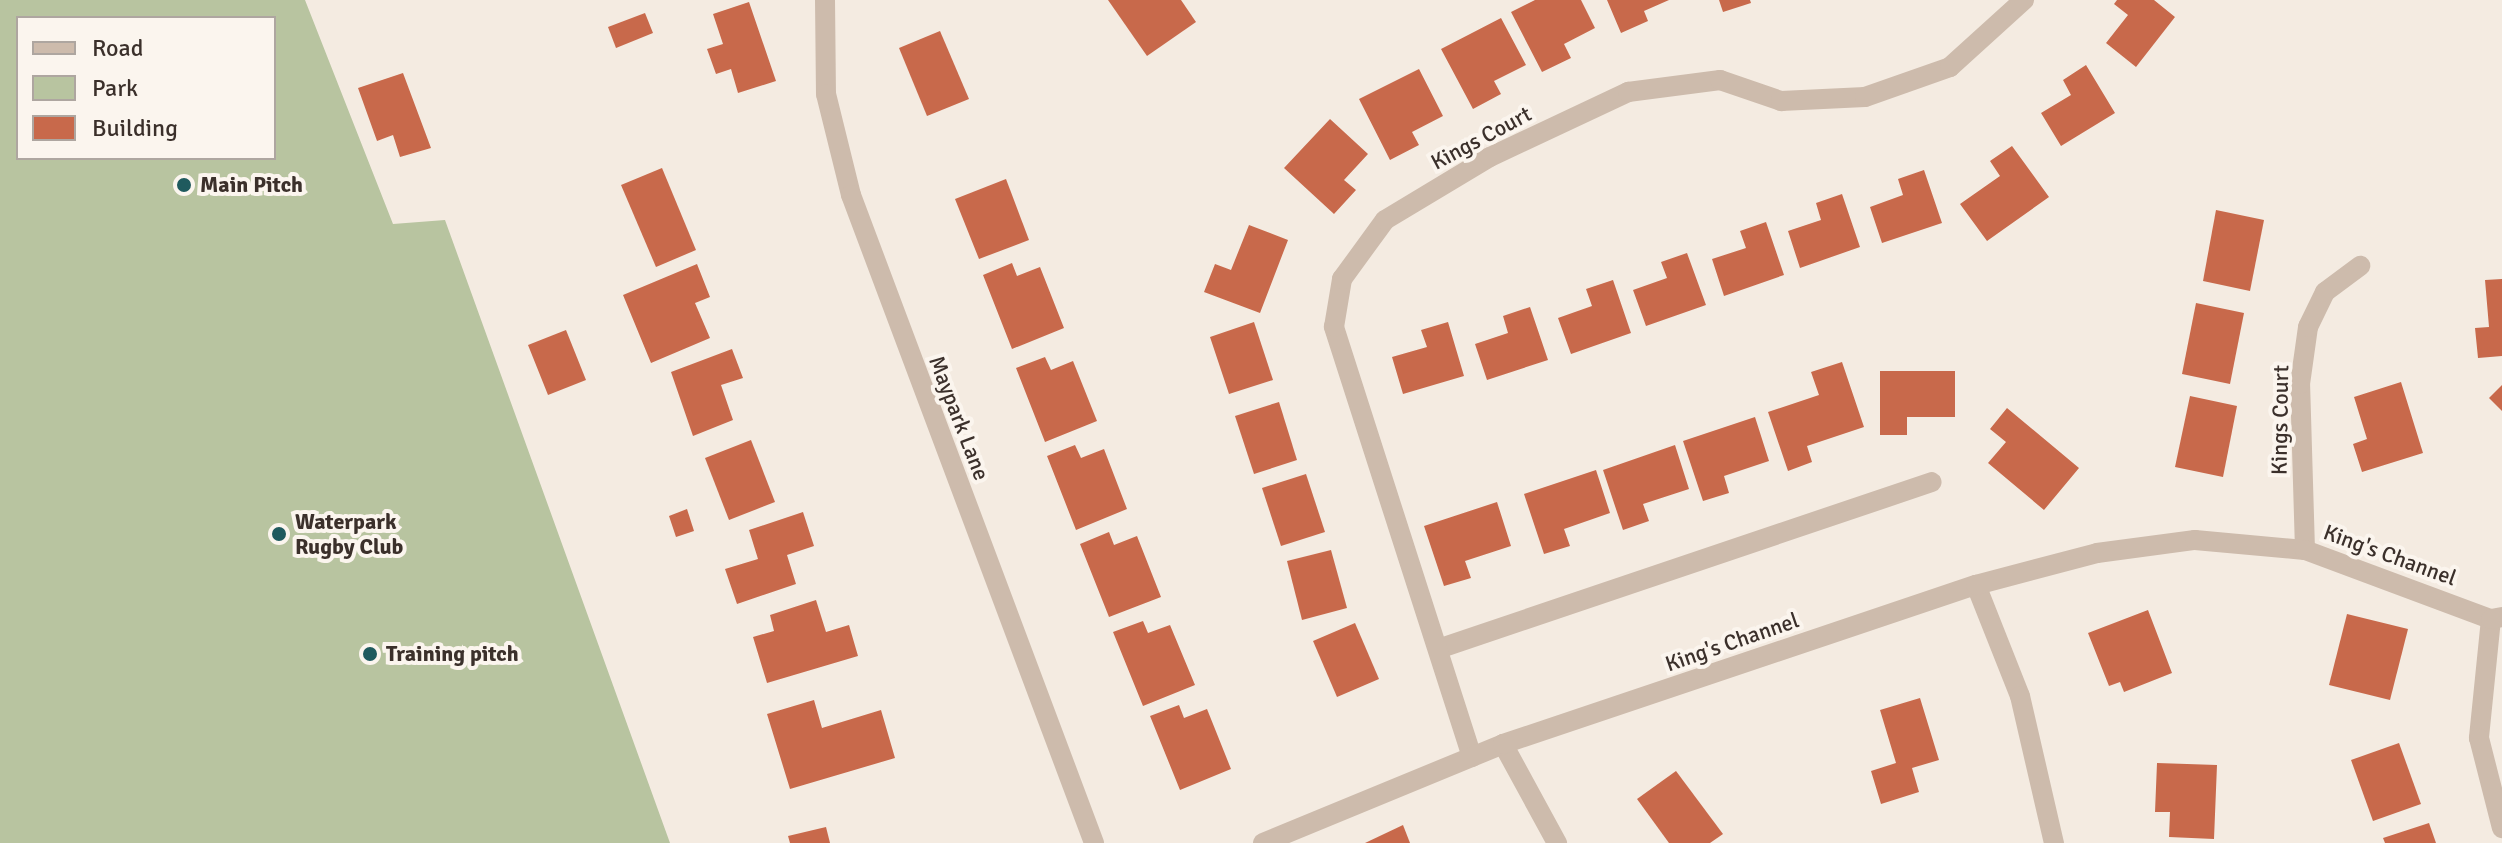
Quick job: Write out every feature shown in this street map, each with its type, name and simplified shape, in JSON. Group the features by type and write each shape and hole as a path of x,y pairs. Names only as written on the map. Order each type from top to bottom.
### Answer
{"street":[{"name":"Maypark Lane","path":"825,0 826,94 860,225 1094,843"},
{"name":"Kings Court","path":"1472,757 1334,327 1342,279 1385,220 1490,157 1628,92 1720,80 1781,101 1865,97 1950,67 2024,0"},
{"name":"Kings Court","path":"2305,550 2300,384 2308,327 2325,292 2360,266"},
{"path":"1438,649 1932,482"},
{"name":"King's Channel","path":"1263,843 1326,820 1503,744 1976,585 2097,553 2195,540 2305,550 2496,618"},
{"path":"1976,585 2020,696 2054,843"},
{"path":"2496,618 2479,738 2502,828"},
{"path":"1503,744 1557,843"},
{"path":"1309,843 1326,820"}],"green space":[{"name":"Waterpark Rugby Club","path":"0,0 305,0 393,224 445,220 670,843 0,843"}],"building":[{"path":"1108,0 1181,0 1196,22 1147,56"},
{"path":"1535,0 1581,0 1595,28 1564,44 1571,58 1542,72 1511,12"},
{"path":"1607,0 1669,0 1644,11 1648,21 1621,33"},
{"path":"1719,0 1750,0 1751,3 1723,12"},
{"path":"2117,0 2154,0 2175,17 2136,67 2106,43 2128,15 2114,4"},
{"path":"749,2 776,81 738,93 731,69 716,74 707,49 723,44 713,14"},
{"path":"645,13 653,33 616,48 608,27"},
{"path":"1501,18 1526,65 1494,81 1501,94 1473,109 1441,49"},
{"path":"940,31 969,99 927,116 899,48"},
{"path":"2086,65 2115,113 2061,146 2041,113 2071,95 2063,80"},
{"path":"1419,69 1443,116 1412,132 1419,145 1390,160 1359,99"},
{"path":"403,73 431,148 400,157 393,135 377,141 358,88"},
{"path":"1330,119 1368,154 1344,180 1356,190 1334,214 1284,168"},
{"path":"2012,146 2049,197 1987,241 1960,204 2000,176 1990,161"},
{"path":"662,168 696,250 656,267 621,185"},
{"path":"1924,170 1942,223 1882,243 1870,207 1903,195 1898,179"},
{"path":"1006,179 1029,240 979,259 955,199"},
{"path":"1842,194 1860,247 1800,268 1788,231 1821,220 1816,203"},
{"path":"2216,210 2264,220 2250,291 2203,281"},
{"path":"1766,222 1784,275 1724,296 1712,259 1746,248 1740,231"},
{"path":"1249,225 1288,240 1260,313 1204,292 1215,264 1231,270"},
{"path":"1687,253 1706,305 1646,326 1633,290 1667,278 1661,262"},
{"path":"1012,263 1017,276 1040,267 1064,328 1012,349 983,275"},
{"path":"697,264 710,297 695,303 710,338 651,363 623,295"},
{"path":"2502,279 2502,356 2478,358 2475,328 2489,327 2485,280"},
{"path":"1613,280 1631,333 1571,354 1558,318 1592,306 1586,289"},
{"path":"2196,303 2244,313 2230,384 2182,374"},
{"path":"1530,307 1548,360 1487,380 1475,344 1508,333 1503,316"},
{"path":"1254,322 1273,380 1229,394 1210,337"},
{"path":"1448,322 1464,376 1403,394 1392,357 1427,347 1421,330"},
{"path":"566,330 586,380 548,395 528,345"},
{"path":"732,349 743,378 721,385 733,420 693,436 671,372"},
{"path":"1045,357 1051,370 1073,361 1097,421 1045,442 1016,368"},
{"path":"1842,362 1864,427 1807,446 1812,462 1788,471 1768,412 1819,395 1811,372"},
{"path":"1880,371 1955,371 1955,417 1907,417 1907,435 1880,435"},
{"path":"2401,382 2423,453 2362,472 2353,444 2367,439 2354,397"},
{"path":"2502,385 2502,411 2489,398"},
{"path":"2190,396 2237,406 2223,477 2175,467"},
{"path":"1279,402 1297,460 1254,474 1235,416"},
{"path":"2007,408 2079,468 2044,510 1988,463 2006,442 1990,429"},
{"path":"1755,417 1769,461 1724,476 1729,493 1703,501 1683,441"},
{"path":"751,440 775,502 729,520 705,458"},
{"path":"1075,445 1081,458 1104,449 1127,509 1076,530 1047,456"},
{"path":"1675,445 1689,489 1643,504 1649,521 1623,530 1603,470"},
{"path":"1596,470 1610,513 1564,529 1570,546 1544,554 1524,494"},
{"path":"1306,474 1325,532 1281,546 1262,488"},
{"path":"1497,502 1511,546 1465,561 1471,578 1444,586 1424,526"},
{"path":"687,509 694,531 676,537 669,516"},
{"path":"803,512 814,546 787,555 796,584 737,604 725,569 758,559 749,530"},
{"path":"1109,532 1114,545 1137,536 1161,597 1109,617 1080,544"},
{"path":"1331,550 1347,608 1302,620 1287,561"},
{"path":"816,600 826,632 849,625 858,656 767,683 753,637 774,631 770,615"},
{"path":"2148,610 2172,673 2124,692 2120,682 2109,686 2088,633"},
{"path":"2347,614 2408,629 2390,700 2329,685"},
{"path":"1143,621 1148,633 1170,625 1195,685 1143,706 1113,632"},
{"path":"1355,623 1379,679 1337,697 1313,641"},
{"path":"1920,698 1939,760 1912,768 1919,792 1881,804 1871,771 1896,763 1880,710"},
{"path":"814,700 822,728 881,710 895,758 790,789 767,714"},
{"path":"1179,705 1184,718 1207,709 1231,769 1180,790 1150,716"},
{"path":"2399,743 2421,804 2373,821 2351,760"},
{"path":"2157,763 2217,765 2214,839 2169,837 2170,812 2155,812"},
{"path":"1676,771 1723,834 1710,843 1669,843 1637,799"},
{"path":"2429,823 2436,843 2385,843 2383,838"},
{"path":"1403,825 1410,843 1365,843"},
{"path":"826,827 830,843 790,843 788,836"}],"place":[{"name":"Main Pitch","path":"184,185"},
{"name":"Waterpark Rugby Club","path":"279,534"},
{"name":"Training pitch","path":"370,654"}]}
